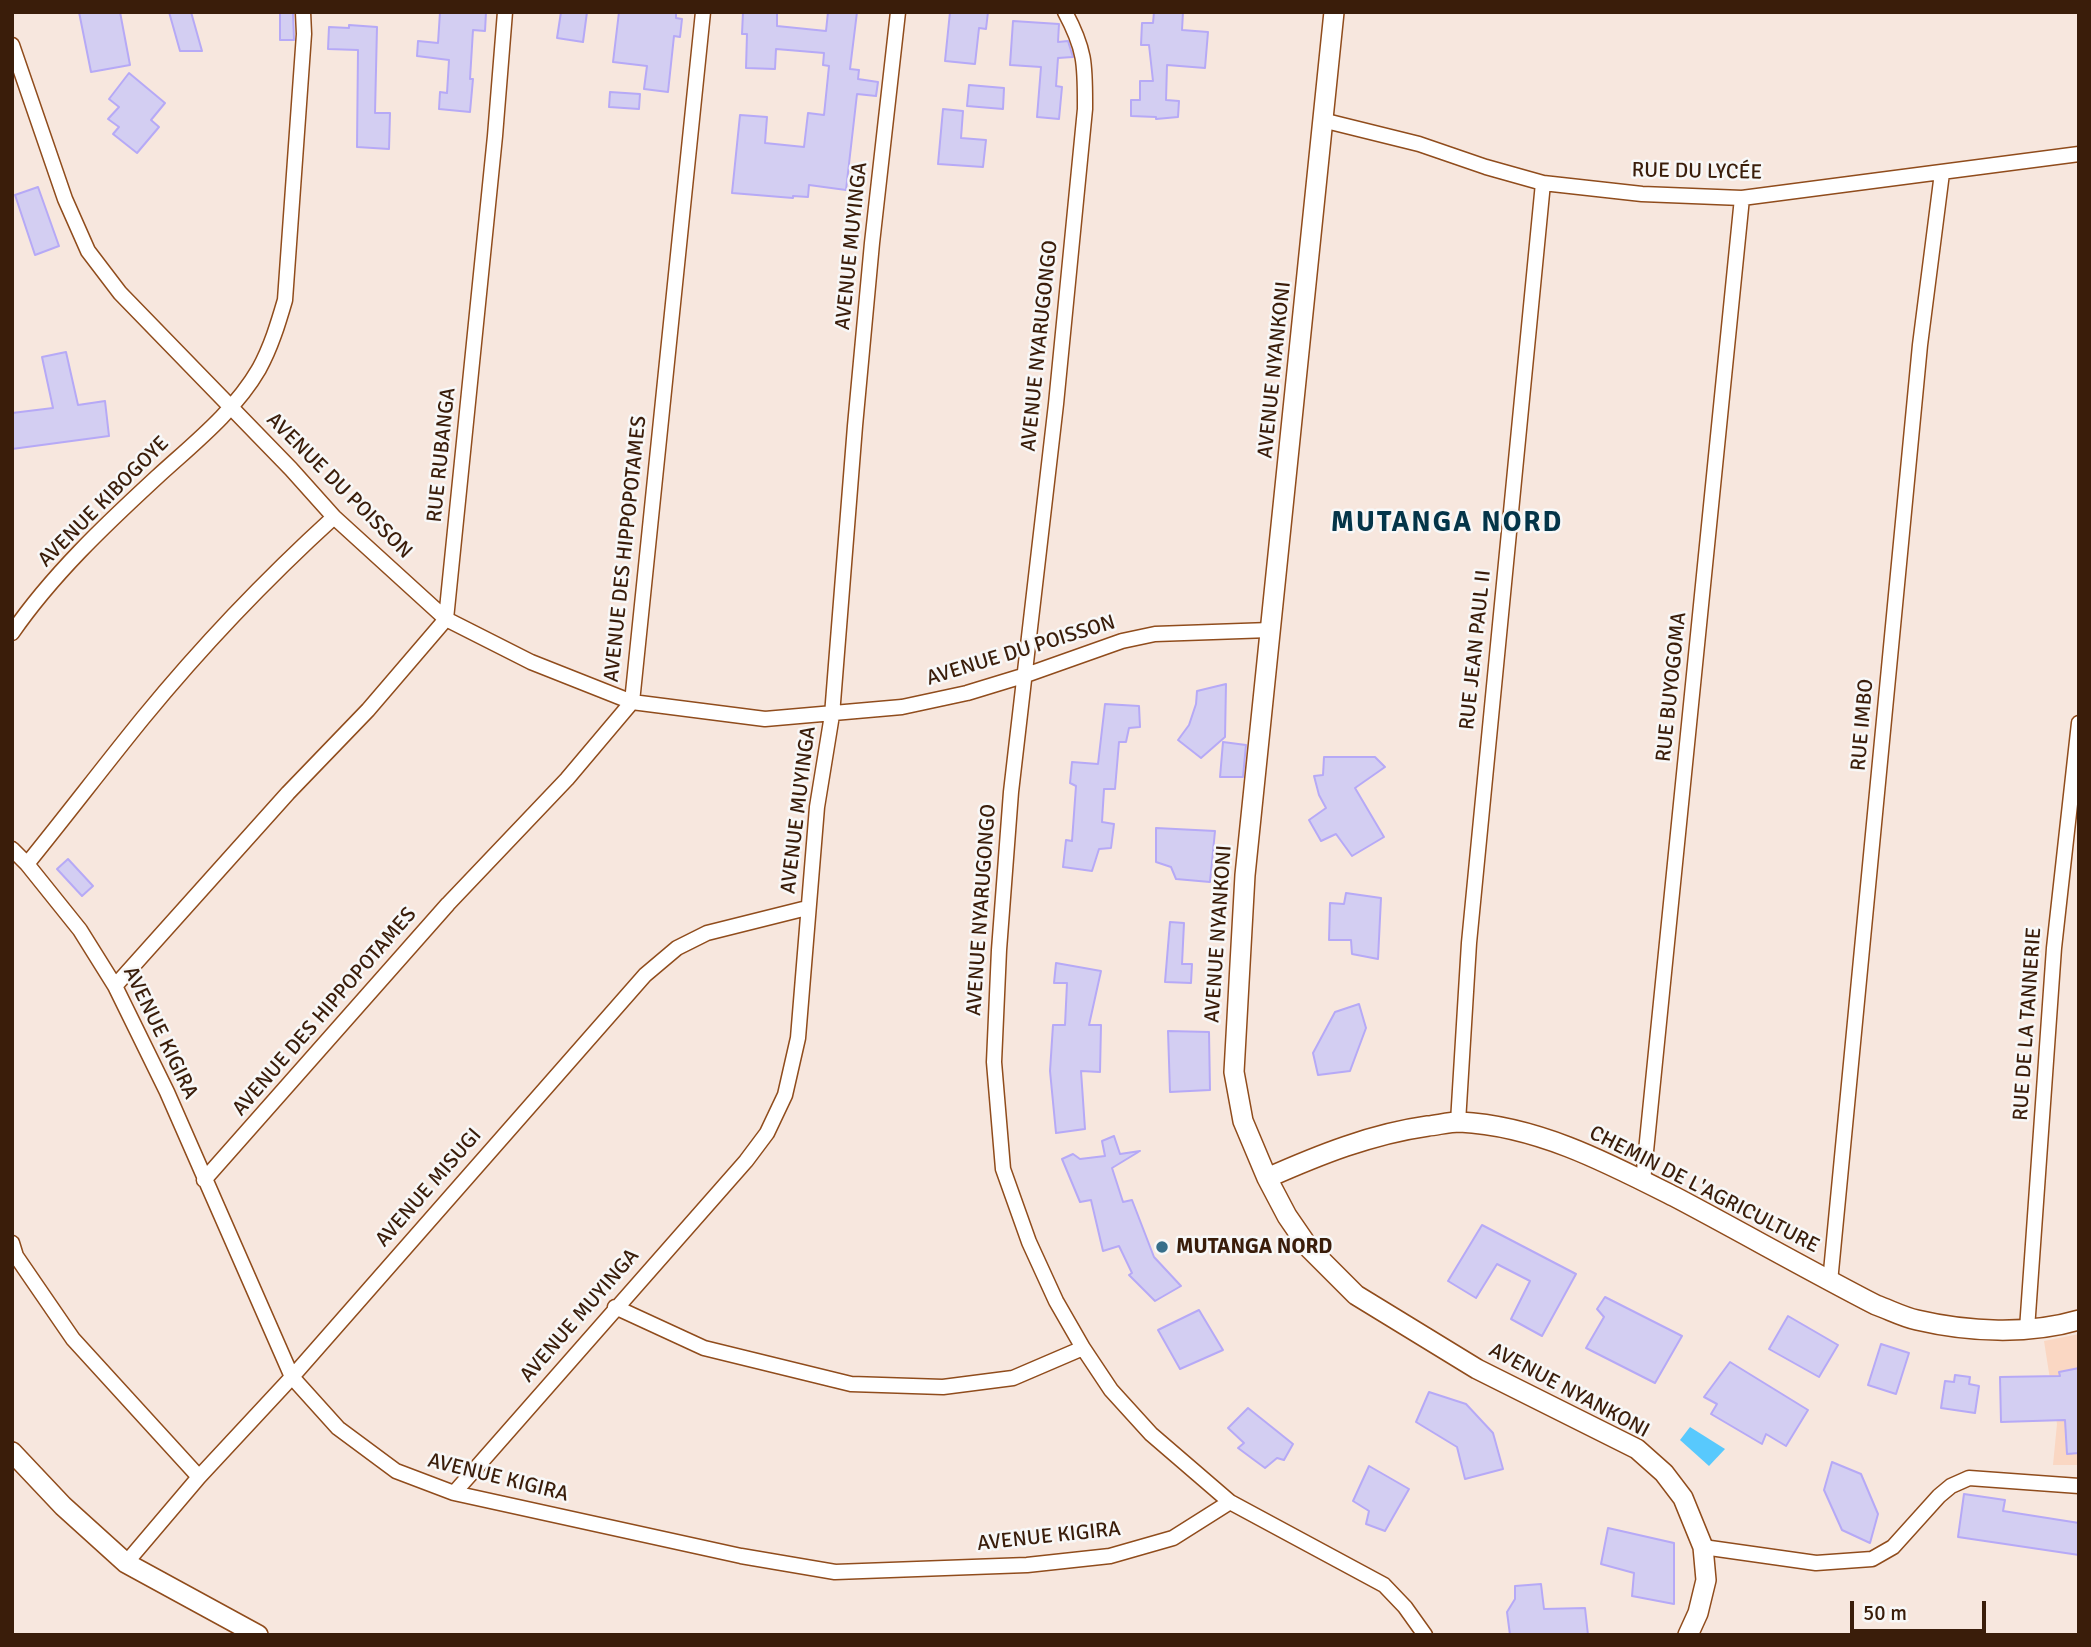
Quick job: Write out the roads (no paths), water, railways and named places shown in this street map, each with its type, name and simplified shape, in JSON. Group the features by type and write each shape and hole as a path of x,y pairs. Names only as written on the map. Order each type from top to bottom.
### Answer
{"street":[{"name":"AVENUE KIBOGOYE","path":"12,633 32,605 62,572 139,494 232,408 258,371 274,340 285,300 304,34 303,12"},
{"name":"RUE RUBANGA","path":"446,619 505,12"},
{"name":"AVENUE DES HIPPOPOTAMES","path":"204,1180 439,914 567,779 632,702 703,12"},
{"name":"AVENUE MUYINGA","path":"454,1493 746,1161 767,1133 785,1095 798,1038 817,807 832,715 862,347 898,12"},
{"name":"AVENUE NYARUGONGO","path":"1065,12 1082,46 1085,108 1005,871 998,964 995,1075 1003,1169 1029,1242 1056,1301 1111,1390 1151,1434 1230,1502 1384,1585 1405,1607 1425,1635"},
{"name":"AVENUE NYANKONI","path":"1334,12 1245,875 1234,1072 1243,1121 1266,1178 1287,1216 1309,1248 1356,1296 1477,1369 1637,1449 1664,1473 1683,1498 1703,1547 1706,1580 1698,1613 1688,1635"},
{"name":"AVENUE DU POISSON","path":"12,45 65,199 89,251 120,293 334,517 446,619 531,662 632,702 765,719 902,707 967,693 1122,641 1155,634 1270,630"},
{"name":"RUE DU LYCÉE","path":"1322,120 1419,144 1543,183 1642,194 1742,198 2079,154"},
{"name":"RUE IMBO","path":"1830,1282 1920,345 1942,173"},
{"name":"RUE JEAN PAUL II","path":"1458,1122 1469,943 1543,183"},
{"name":"RUE BUYOGOMA","path":"1643,1181 1742,198"},
{"path":"27,864 143,718 200,652 283,564 334,517"},
{"path":"115,986 279,803 368,709 446,619"},
{"name":"RUE DE LA TANNERIE","path":"2027,1329 2054,948 2079,723"},
{"name":"AVENUE KIGIRA","path":"12,849 80,930 115,986 167,1093 292,1377 338,1428 396,1472 454,1493 741,1556 835,1572 1027,1565 1110,1556 1173,1538 1230,1502"},
{"name":"AVENUE MISUGI","path":"126,1563 199,1477 292,1377 645,975 677,948 707,933 807,908"},
{"name":"CHEMIN DE L'AGRICULTURE","path":"1266,1178 1362,1140 1408,1129 1458,1122 1535,1135 1574,1148 1643,1181 1830,1282 1876,1305 1915,1320 1968,1329 2027,1329 2079,1320"},
{"path":"14,1252 73,1339 199,1477"},
{"path":"615,1307 704,1348 852,1384 943,1387 1013,1378 1083,1348"},
{"path":"12,1452 62,1506 126,1563 258,1635"},
{"path":"1703,1547 1816,1563 1872,1559 1893,1548 1939,1496 1951,1486 1969,1478 2079,1486"}],"water":[{"path":"1690,1427 1725,1449 1709,1466 1680,1440"}],"place":[{"name":"MUTANGA NORD","path":"1162,1247"}],"district":[{"name":"MUTANGA NORD","path":"1447,524"}]}
